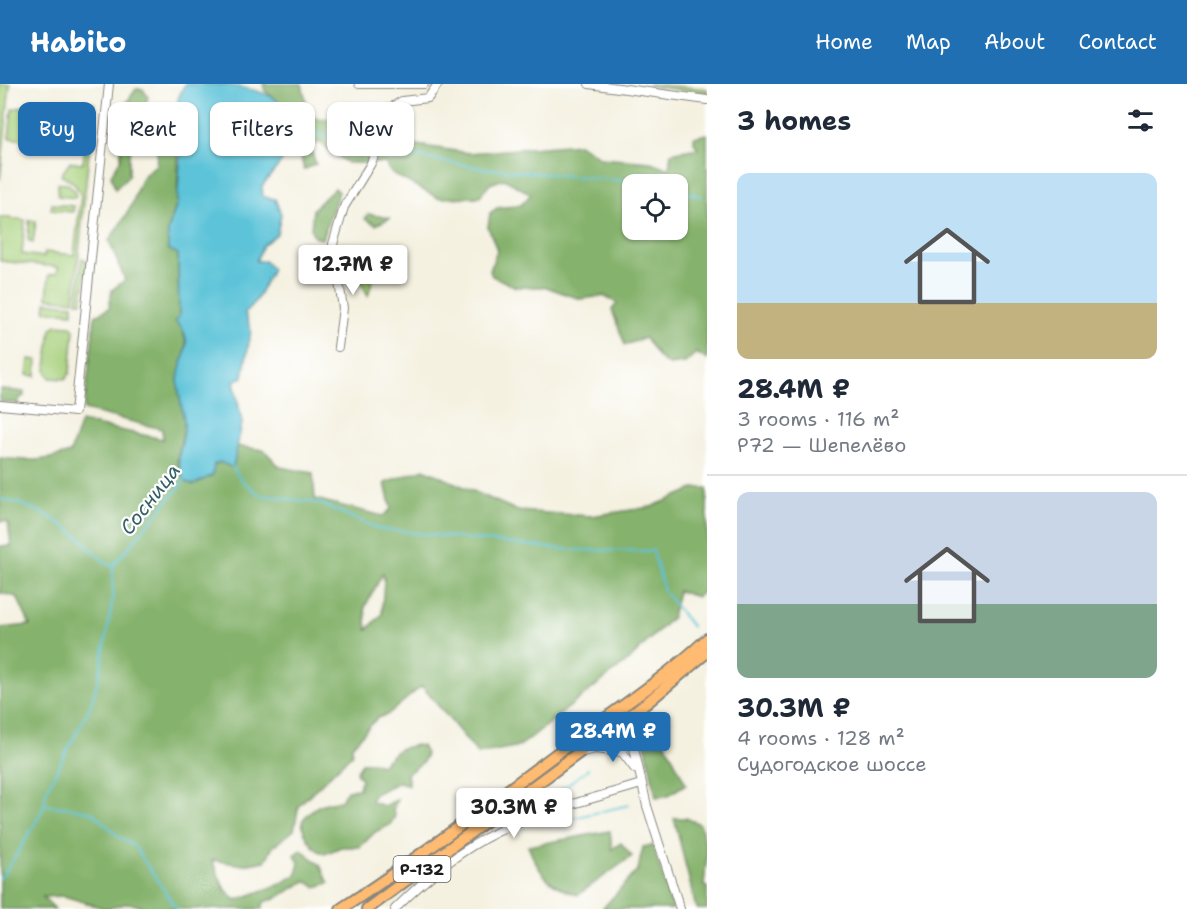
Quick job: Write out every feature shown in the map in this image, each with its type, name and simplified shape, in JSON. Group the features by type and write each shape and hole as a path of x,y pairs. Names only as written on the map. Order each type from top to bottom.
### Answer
{"main road":[{"name":"Р-132","path":"341,909 450,835 649,689 707,639"},
{"name":"Р-132","path":"367,909 649,701 707,652"}],"street":[{"path":"0,405 75,412 109,84"},
{"path":"359,84 420,85"},
{"path":"338,347 343,308 333,244 341,214 370,165 387,129 390,108 402,101 428,98 438,84"},
{"path":"590,84 707,100"},
{"path":"649,701 636,717 631,735 641,784 680,909"},
{"path":"577,753 595,749 622,752 632,764 641,784"},
{"path":"394,909 429,876 496,832 528,819 641,784"}],"green space":[{"path":"0,84 10,84 0,180"},
{"path":"263,84 302,84 306,102 278,101 265,91"},
{"path":"648,84 707,89 707,94 651,86"},
{"path":"136,89 143,89 148,97 146,102 127,102"},
{"path":"18,108 18,139 9,138 12,109"},
{"path":"315,118 327,119 327,148 319,142 315,144"},
{"path":"707,134 707,360 696,353 685,363 669,365 659,358 645,338 625,345 612,310 617,303 604,296 580,299 546,287 516,287 492,276 490,271 497,250 488,227 490,213 497,208 521,205 531,194 504,179 490,184 479,197 438,198 391,173 385,163 347,163 338,156 414,156 414,145 469,153 579,144 601,158 651,162 669,169 671,153 698,148 694,143 694,137"},
{"path":"84,156 89,156 74,301 47,298 49,275 57,273 58,267 0,261 0,217 25,220 22,254 44,257 45,252 74,255 81,195 74,183 61,175 70,162 83,163"},
{"path":"121,156 129,156 129,176 115,189 111,175"},
{"path":"157,156 178,156 177,203 168,231 170,245 178,254 179,318 186,342 185,356 178,381 183,403 184,427 177,461 185,481 220,462 233,467 236,446 264,450 280,467 313,473 315,499 383,516 391,509 385,483 424,469 518,511 591,516 651,507 696,488 707,488 707,588 697,597 678,591 672,617 630,659 520,746 478,754 422,686 387,715 377,718 352,746 352,754 299,805 294,830 273,847 265,861 243,865 212,860 224,888 236,900 278,885 296,875 299,863 295,855 301,849 320,865 329,883 316,887 305,881 277,898 264,902 262,909 149,909 129,903 106,909 64,896 43,897 55,909 0,909 0,628 30,625 17,597 0,593 0,546 11,546 8,522 0,521 0,458 35,460 70,453 81,422 163,439 162,429 84,410 95,316 109,308 112,290 125,280 109,241 130,209 142,178 156,165","holes":["383,573 382,614 367,630 365,607"]},
{"path":"301,156 313,156 316,164 304,170"},
{"path":"58,183 68,184 76,192 75,198 58,196"},
{"path":"335,188 339,192 322,239 314,237 311,229 313,209"},
{"path":"52,204 74,206 73,212 51,210"},
{"path":"368,214 390,218 376,225 365,219"},
{"path":"29,220 36,221 33,243 28,240"},
{"path":"364,256 378,257 368,296 359,277"},
{"path":"82,258 87,261 82,302 77,302"},
{"path":"46,302 73,305 73,313 45,311"},
{"path":"56,325 71,326 74,330 70,373 65,379 50,378 46,371 51,329"},
{"path":"29,359 37,360 36,376 27,375"},
{"path":"0,389 24,392 24,396 20,398 18,404 0,402"},
{"path":"649,734 662,736 686,784 667,796 656,797 645,743"},
{"path":"422,746 426,754 423,762 407,774 409,785 399,782 374,794 371,801 383,806 397,800 393,810 395,816 390,825 375,832 360,847 341,847 325,854 312,845 306,836 302,821 314,808 329,802 341,801 347,790 359,789 361,779 356,772 362,763 373,762 381,765 399,749"},
{"path":"674,818 686,818 700,824 707,852 704,886 707,887 707,909 697,909 695,904"},
{"path":"610,831 612,849 621,843 632,856 578,895 546,878 536,864 528,846"},
{"path":"653,845 673,909 602,909 638,870 643,847"}],"water":[{"path":"185,84 246,88 268,95 278,102 210,102 210,156 282,156 282,161 262,186 263,197 275,199 281,214 277,234 263,245 256,261 265,261 272,269 257,299 245,313 251,330 243,377 234,381 242,423 233,468 220,462 214,464 213,475 193,485 185,481 179,463 184,423 178,382 186,351 186,336 175,321 179,317 178,254 168,249 168,231 177,203 180,156 198,156 198,102 178,102"}],"waterway":[{"path":"315,133 327,136"},
{"path":"414,156 481,168 622,181"},
{"path":"688,192 701,197"},
{"path":"232,466 241,480 260,495 319,503 379,529 571,550 653,551 664,591 692,627"},
{"name":"Сосница","path":"0,878 37,820 44,805 46,791 90,707 100,673 113,597 113,566 186,479"},
{"path":"0,499 33,509 53,519 81,539 103,561 113,566"},
{"path":"550,803 553,796 588,769"},
{"path":"44,805 93,813 119,837 134,846 177,909"},
{"path":"556,822 629,805"}]}
